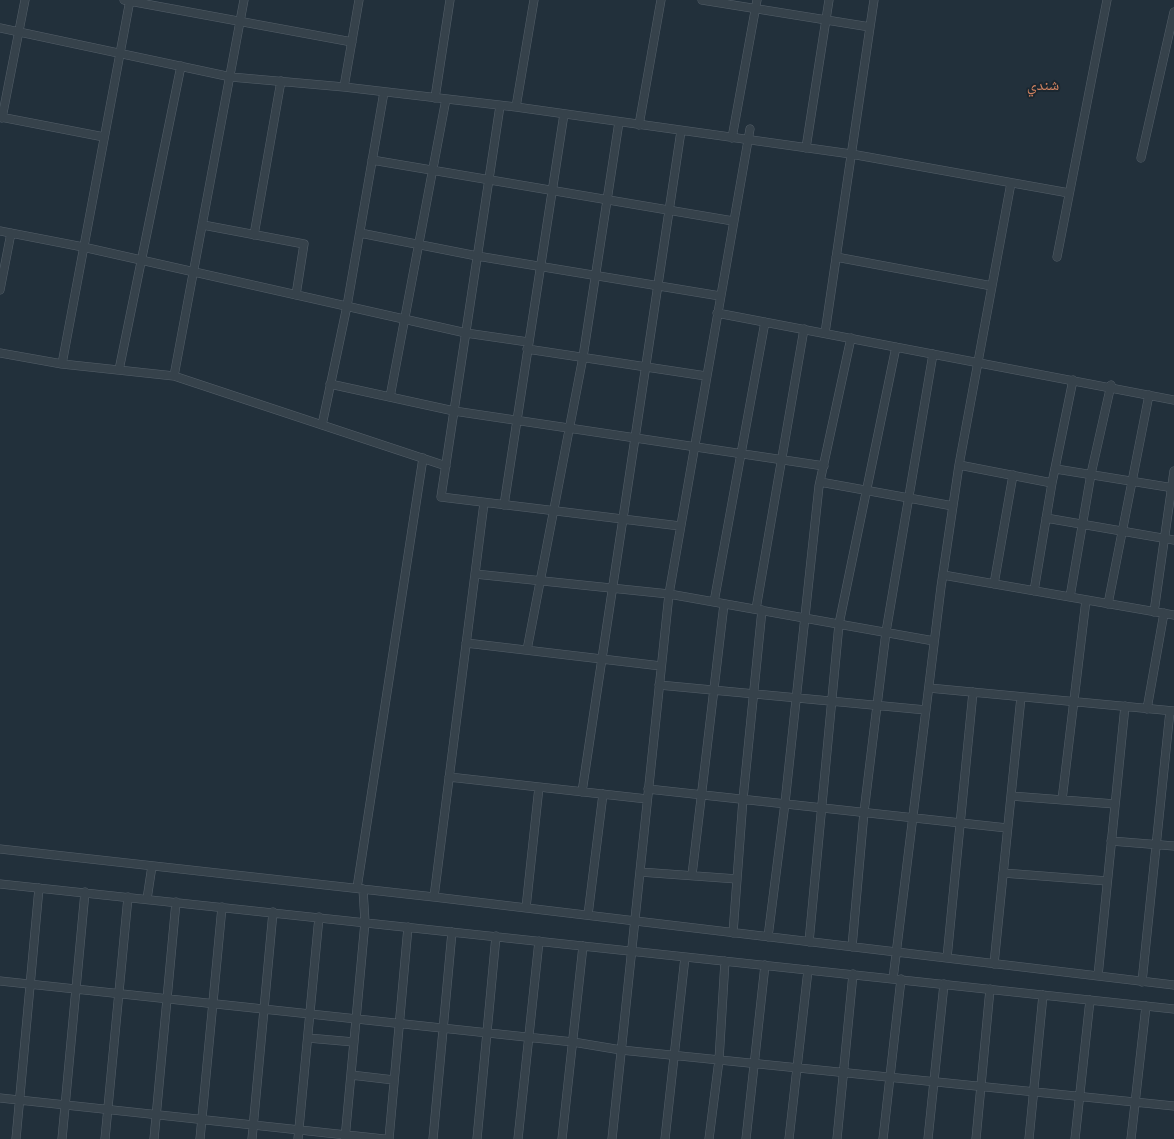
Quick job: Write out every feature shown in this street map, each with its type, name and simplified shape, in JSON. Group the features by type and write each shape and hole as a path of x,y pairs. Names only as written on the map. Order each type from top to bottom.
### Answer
{"street":[{"path":"25,0 1,118 104,137"},
{"path":"62,364 120,53 128,0 352,42"},
{"path":"174,376 195,272 244,0"},
{"path":"344,87 359,0"},
{"path":"435,98 450,0"},
{"path":"516,108 534,0"},
{"path":"639,125 661,0"},
{"path":"702,0 870,27"},
{"path":"732,138 757,0"},
{"path":"806,148 829,0"},
{"path":"825,333 874,0"},
{"path":"1057,257 1106,0"},
{"path":"1141,158 1174,12"},
{"path":"0,28 231,77 344,87 564,114 851,154 1069,193"},
{"path":"119,370 181,66"},
{"path":"254,235 281,81"},
{"path":"322,425 347,306 384,92"},
{"path":"390,397 446,99"},
{"path":"500,106 441,498 680,526"},
{"path":"504,505 564,114"},
{"path":"528,650 583,357 619,122"},
{"path":"612,1139 669,594 750,129"},
{"path":"582,792 682,131"},
{"path":"372,160 734,221"},
{"path":"883,1139 890,1077 897,979 895,952 934,641 959,465 1011,183"},
{"path":"203,225 304,244 296,295"},
{"path":"0,231 83,247 527,346 583,357 706,376"},
{"path":"0,290 11,233"},
{"path":"360,233 477,256 720,296"},
{"path":"836,257 992,286"},
{"path":"717,313 1110,386 1174,400"},
{"path":"714,602 764,322"},
{"path":"733,933 759,610 781,460 804,329"},
{"path":"768,937 785,803 820,482 851,338"},
{"path":"809,942 839,624 896,347"},
{"path":"0,353 62,364 174,376 446,466"},
{"path":"852,947 864,812 886,632 933,354"},
{"path":"1034,591 1052,483 1074,380"},
{"path":"330,384 454,411 824,466"},
{"path":"1070,597 1091,474 1110,386"},
{"path":"1108,604 1149,395"},
{"path":"345,1137 365,922 360,889 423,458"},
{"path":"959,465 1052,483"},
{"path":"1056,469 1173,487"},
{"path":"1154,612 1174,471"},
{"path":"994,584 1013,475"},
{"path":"820,482 953,506"},
{"path":"434,897 484,503"},
{"path":"1046,518 1174,540"},
{"path":"475,574 669,594 934,641"},
{"path":"943,575 1174,615"},
{"path":"1062,800 1072,701 1086,600"},
{"path":"692,875 724,604"},
{"path":"1147,708 1164,614"},
{"path":"466,643 661,666"},
{"path":"659,685 926,710"},
{"path":"928,688 1172,711 1142,982"},
{"path":"947,958 973,692"},
{"path":"994,964 1021,696"},
{"path":"1098,976 1125,706"},
{"path":"449,777 648,799"},
{"path":"526,908 539,787"},
{"path":"648,789 1008,828"},
{"path":"588,915 603,794"},
{"path":"1011,796 1115,804"},
{"path":"1111,841 1174,846"},
{"path":"0,849 434,897 1174,985"},
{"path":"147,899 152,866"},
{"path":"640,872 737,878"},
{"path":"1003,872 1107,881"},
{"path":"0,884 1174,1008"},
{"path":"16,1139 39,888"},
{"path":"62,1139 85,892"},
{"path":"105,1139 128,897"},
{"path":"154,1139 176,902"},
{"path":"200,1139 222,907"},
{"path":"252,1139 272,912"},
{"path":"298,1139 319,918"},
{"path":"389,1139 408,927"},
{"path":"433,1139 452,932"},
{"path":"477,1139 496,936"},
{"path":"518,1139 539,941"},
{"path":"562,1139 583,946"},
{"path":"665,1139 685,956"},
{"path":"709,1139 719,1060 725,961"},
{"path":"746,1139 765,965"},
{"path":"789,1139 808,970"},
{"path":"837,1139 853,974"},
{"path":"0,981 573,1042 621,1050 1174,1106"},
{"path":"928,1139 944,984"},
{"path":"976,1139 990,989"},
{"path":"1029,1139 1044,995"},
{"path":"1075,1139 1090,1000"},
{"path":"1131,1139 1146,1006"},
{"path":"308,1038 354,1042"},
{"path":"351,1075 394,1080"},
{"path":"0,1098 299,1130 345,1137 384,1139"}],"district":[{"name":"شندي","path":"1043,85"}]}
